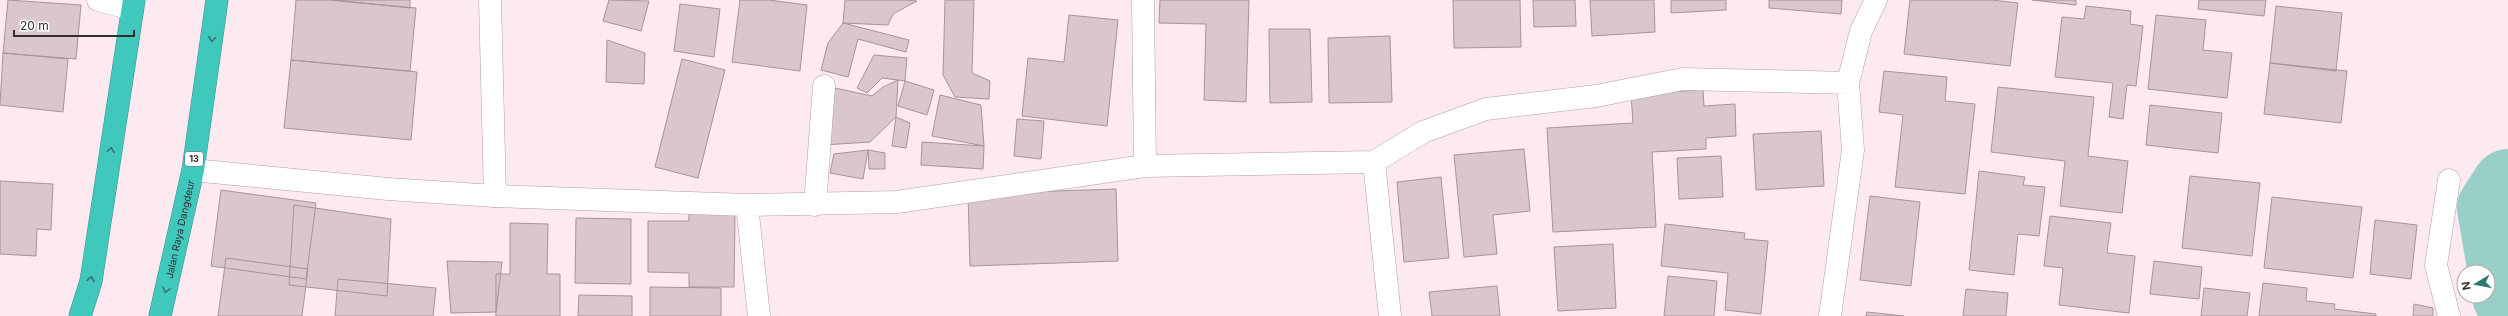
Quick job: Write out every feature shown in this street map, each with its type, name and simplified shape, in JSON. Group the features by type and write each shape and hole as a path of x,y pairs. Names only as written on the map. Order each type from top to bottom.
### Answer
{"highway":[{"name":"Jalan Raya Dangdeur","path":"160,316 193,170 217,0"},
{"path":"80,316 91,281 133,5"}],"street":[{"path":"98,0 133,5"},
{"path":"490,0 495,196"},
{"path":"1143,0 1145,166"},
{"path":"1830,316 1853,150 1848,83 1861,31 1876,0"},
{"path":"193,170 388,189 495,196 747,205 814,205 896,202 1145,166 1374,162 1423,132 1486,109 1596,96 1683,79 1848,83"},
{"path":"814,205 824,86"},
{"path":"1374,162 1390,316"},
{"path":"2449,180 2436,265 2449,316"},
{"path":"747,205 759,316"}],"building":[{"path":"8,0 81,5 76,59 3,53"},
{"path":"296,0 328,0 416,8 410,71 291,60"},
{"path":"335,0 410,0 410,8"},
{"path":"609,0 649,1 641,31 603,21"},
{"path":"740,0 769,0 807,5 800,71 732,62"},
{"path":"845,0 917,1 893,14 888,25 843,23"},
{"path":"945,0 974,0 972,73 990,81 989,99 955,97 943,75"},
{"path":"1160,0 1249,0 1246,102 1204,100 1206,24 1159,23"},
{"path":"1453,0 1520,0 1521,47 1454,48"},
{"path":"1533,0 1575,0 1576,26 1534,27"},
{"path":"1590,0 1654,0 1655,32 1592,36"},
{"path":"1671,0 1726,0 1726,10 1671,13"},
{"path":"1769,0 1842,0 1841,14 1769,8"},
{"path":"1910,0 1992,0 2018,3 2010,66 1904,54"},
{"path":"2032,0 2076,0 2076,5"},
{"path":"2199,0 2266,0 2264,16 2198,9"},
{"path":"680,4 720,9 714,57 674,51"},
{"path":"2086,6 2131,11 2130,24 2143,26 2136,86 2127,85 2123,119 2109,117 2113,83 2055,77 2062,17 2084,19"},
{"path":"2276,6 2342,13 2336,71 2270,63"},
{"path":"1069,15 1118,20 1107,126 1022,116 1028,58 1064,62"},
{"path":"2156,15 2206,20 2203,50 2232,53 2227,98 2148,89"},
{"path":"843,23 909,40 906,52 858,39 848,77 821,70 828,43"},
{"path":"1269,29 1310,29 1312,102 1270,103"},
{"path":"1390,36 1392,102 1329,103 1328,38"},
{"path":"607,40 645,53 644,84 606,82"},
{"path":"3,53 68,59 63,112 0,105"},
{"path":"874,55 907,58 905,81 882,78 867,93 857,88"},
{"path":"682,59 725,70 698,178 655,167"},
{"path":"291,60 417,72 411,140 284,128"},
{"path":"2270,63 2347,71 2341,123 2264,114"},
{"path":"1884,71 1947,77 1945,101 1975,104 1965,194 1895,187 1903,115 1879,112"},
{"path":"898,80 896,117 870,142 823,145 835,88 872,96 883,87"},
{"path":"905,81 934,90 927,115 898,106"},
{"path":"1998,87 2094,97 2088,156 2128,161 2122,213 2060,206 2065,161 1991,152"},
{"path":"1703,90 1704,106 1735,104 1736,136 1706,138 1706,149 1652,152 1656,227 1553,232 1547,128 1633,123 1631,94"},
{"path":"940,95 981,105 984,146 932,136"},
{"path":"2150,105 2222,113 2218,153 2146,145"},
{"path":"896,117 910,123 906,148 892,146"},
{"path":"1017,119 1044,121 1041,159 1014,156"},
{"path":"1821,131 1824,186 1756,190 1753,134"},
{"path":"922,142 984,146 983,169 921,165"},
{"path":"1524,149 1530,211 1493,215 1497,254 1464,257 1454,155"},
{"path":"868,150 885,153 885,169 869,169"},
{"path":"868,150 863,179 830,173 834,154"},
{"path":"1721,156 1723,197 1679,199 1677,158"},
{"path":"1979,171 2025,177 2023,185 2045,187 2039,236 2018,234 2014,275 1969,270"},
{"path":"2190,176 2260,183 2252,256 2182,248"},
{"path":"1441,177 1449,258 1404,262 1397,182"},
{"path":"0,181 53,184 51,230 37,229 36,256 0,254"},
{"path":"1116,189 1118,261 970,266 968,194"},
{"path":"221,190 316,203 306,279 211,266"},
{"path":"1870,196 1920,202 1911,286 1860,280"},
{"path":"2272,197 2362,207 2353,278 2264,268"},
{"path":"294,205 391,219 387,296 289,285"},
{"path":"689,213 735,213 734,287 689,287 689,273 648,272 648,221 689,221"},
{"path":"2050,216 2111,223 2107,253 2135,256 2129,313 2059,305 2063,268 2044,266"},
{"path":"576,218 631,219 631,284 575,283"},
{"path":"2375,220 2417,225 2411,279 2370,274"},
{"path":"510,223 548,224 547,274 560,274 560,316 496,316 496,274 510,274"},
{"path":"1665,224 1745,233 1744,239 1768,241 1761,314 1725,310 1728,273 1661,266"},
{"path":"1613,244 1616,308 1558,311 1554,247"},
{"path":"226,258 308,269 302,316 218,316"},
{"path":"447,261 502,262 496,312 451,313"},
{"path":"2154,261 2202,267 2199,299 2150,294"},
{"path":"1668,276 1717,281 1714,316 1664,316"},
{"path":"338,279 436,288 433,316 335,316"},
{"path":"2263,283 2307,288 2306,301 2335,304 2334,309 2376,314 2376,316 2259,316"},
{"path":"1497,286 1500,316 1432,316 1429,292"},
{"path":"650,287 721,288 721,316 650,316"},
{"path":"2204,288 2250,293 2247,316 2201,316"},
{"path":"1966,289 2008,293 2006,316 1963,316"},
{"path":"579,295 632,296 632,316 578,316"},
{"path":"2414,304 2433,308 2433,316 2413,316"},
{"path":"1867,312 1904,316 1866,316"}],"waterway":[{"path":"2508,185 2493,208 2508,296"}]}
